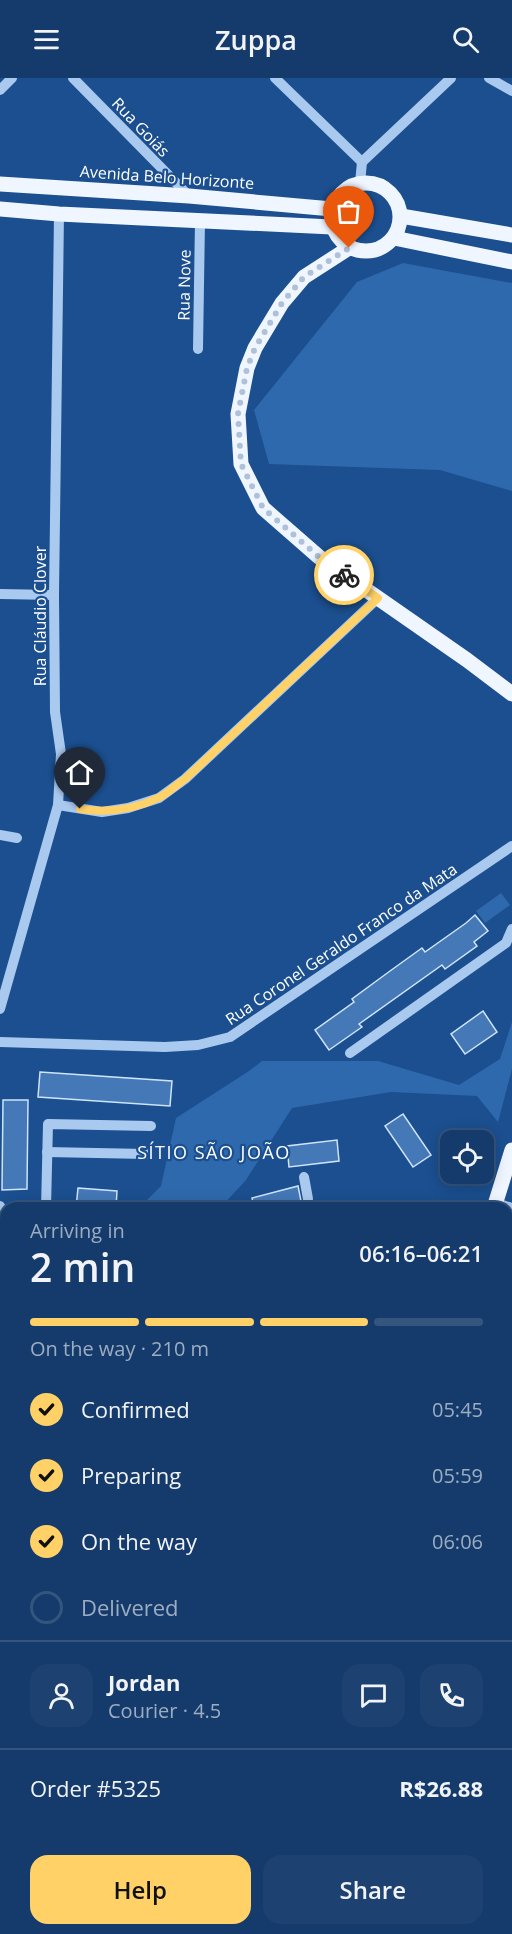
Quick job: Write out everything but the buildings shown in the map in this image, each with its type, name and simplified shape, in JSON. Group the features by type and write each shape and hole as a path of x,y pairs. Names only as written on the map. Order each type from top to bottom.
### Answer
{"main road":[{"path":"360,183 375,184 388,190 397,201 401,216 400,227 394,238 383,248 368,252 349,248 340,241 332,227 332,209 343,192 360,183"},
{"name":"Avenida Belo Horizonte","path":"0,184 189,196 332,209"},
{"path":"0,209 332,227"},
{"path":"401,216 512,235"},
{"path":"394,238 512,262"},
{"path":"349,248 304,277 282,303 255,348 247,368 238,414 241,464 263,508 319,557 512,694"},
{"path":"496,1202 512,1150"}],"street":[{"path":"0,90 12,78"},
{"name":"Rua Goiás","path":"73,78 189,196"},
{"path":"275,78 362,162"},
{"path":"360,183 362,162 451,78"},
{"path":"489,78 512,91"},
{"name":"Rua Cláudio Clover","path":"0,1009 58,806 61,754 56,712 54,595 59,214"},
{"name":"Rua Nove","path":"198,349 200,221"},
{"path":"0,594 54,595"},
{"path":"58,806 102,812 128,808 159,798 185,779 378,598"},
{"path":"0,835 17,838"},
{"name":"Rua Coronel Geraldo Franco da Mata","path":"0,1042 165,1047 198,1045 230,1038 512,846"},
{"path":"350,1053 506,943 512,929"},
{"path":"46,1202 48,1124 151,1126"},
{"path":"47,1152 146,1154"},
{"path":"304,1177 308,1199"}],"shaded area":[{"path":"403,263 512,283 512,491 440,470 269,464 254,410 357,282"},
{"path":"501,893 510,905 485,923 476,911"},
{"path":"512,1022 512,1069 498,1122 477,1096 391,1092 292,1108 246,1180 226,1202 145,1202 161,1186 176,1118 262,1061 378,1061 459,1085 500,1059"}],"way so far":[{"path":"344,575 319,557 263,508 241,464 238,414 247,368 255,348 282,303 304,277 349,248"}],"district":[{"name":"SÍTIO SÃO JOÃO","path":"214,1152"}],"route":[{"path":"80,809 102,812 128,808 159,798 185,779 378,598 344,575"}]}
